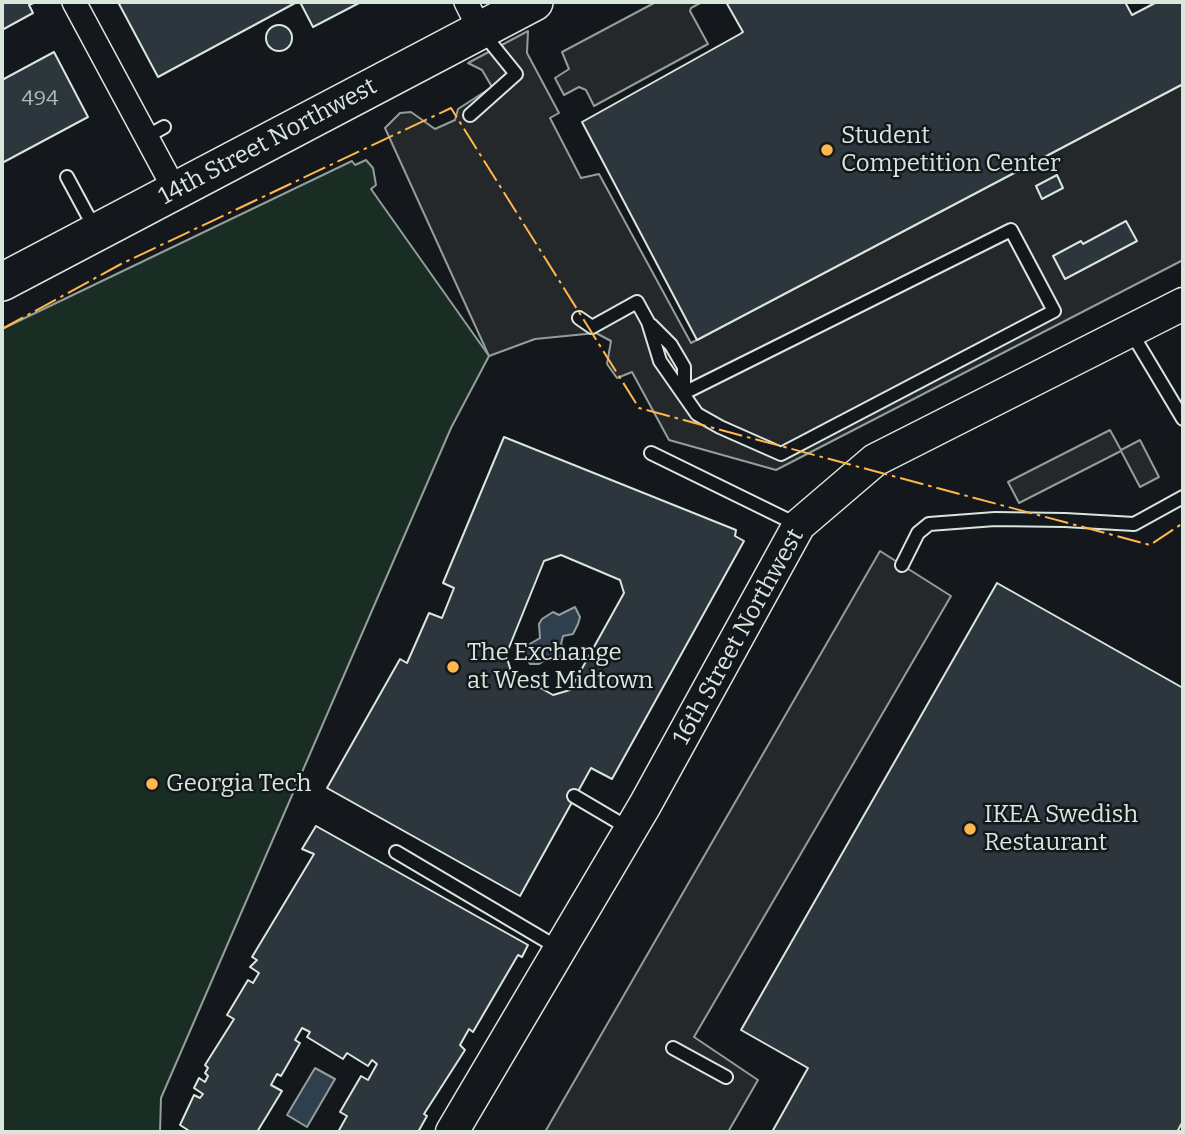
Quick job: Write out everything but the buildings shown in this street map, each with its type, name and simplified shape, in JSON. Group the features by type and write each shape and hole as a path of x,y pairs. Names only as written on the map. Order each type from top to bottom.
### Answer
{"main road":[{"name":"14th Street Northwest","path":"2,282 175,190 473,16 534,2"}],"street":[{"path":"74,2 155,132 175,190"},
{"name":"16th Street Northwest","path":"452,1132 631,829 799,525 878,458 1183,304"}],"lane":[{"path":"470,115 516,74 473,16"},
{"path":"67,177 97,232"},
{"path":"579,318 592,327 637,302 648,322 660,361 697,414 781,454 1055,312 1011,230 684,393"},
{"path":"1131,331 1183,419"},
{"path":"651,453 799,525"},
{"path":"902,565 918,533 929,524 995,519 1134,524 1183,498"},
{"path":"574,796 631,829"},
{"path":"396,852 560,949"},
{"path":"673,1048 726,1077"}],"green space":[{"path":"366,160 373,168 376,185 371,189 489,356 451,428 161,1098 160,1132 2,1132 2,329 352,161 355,165"}],"shaded area":[{"path":"656,2 702,2 690,11 708,44 594,106 586,90 579,87 564,95 555,78 569,69 562,52"},
{"path":"528,31 527,53 559,113 550,118 581,178 599,174 691,343 1183,84 1183,260 776,470 669,440 632,372 617,378 607,364 611,341 596,333 535,339 489,356 385,128 400,113 411,112 435,129 455,120 458,109 492,87 482,70 468,63"},
{"path":"1110,430 1121,450 1140,440 1159,477 1140,487 1121,451 1019,503 1008,482"},
{"path":"880,551 951,596 694,1037 758,1080 728,1132 545,1132"}],"water":[{"path":"575,607 580,617 578,624 573,634 563,636 561,644 565,648 559,659 550,657 539,664 530,664 523,652 528,645 540,638 539,624 542,619 553,612 559,615"},
{"path":"315,1068 335,1079 307,1127 287,1115"}],"power":[{"path":"2,329 121,264 451,108 639,408 1150,545 1183,523"}],"place":[{"name":"Student Competition Center","path":"827,150"},
{"name":"The Exchange at West Midtown","path":"453,667"},
{"name":"Georgia Tech","path":"152,784"},
{"name":"IKEA Swedish Restaurant","path":"970,829"}]}
